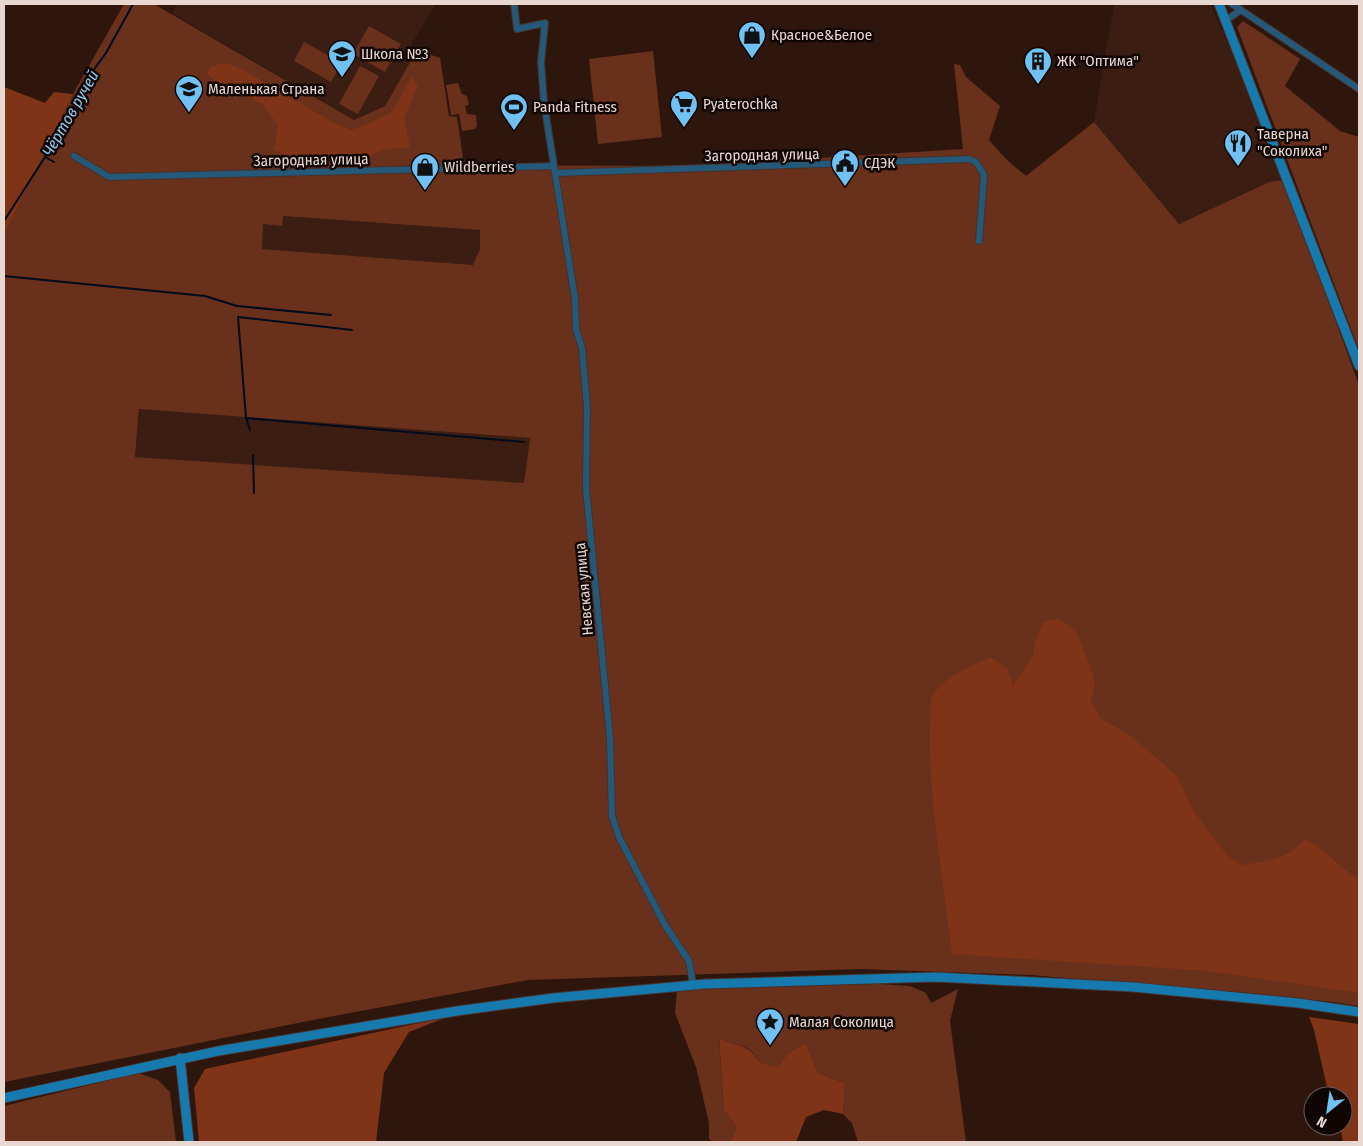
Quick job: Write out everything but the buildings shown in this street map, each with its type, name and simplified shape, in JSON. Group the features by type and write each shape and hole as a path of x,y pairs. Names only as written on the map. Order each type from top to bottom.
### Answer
{"street":[{"name":"Невская улица","path":"514,4 517,28 545,23 541,75 575,299 576,329 582,348 587,407 586,488 610,738 612,816 619,837 665,925 689,960 693,985"},
{"path":"1219,4 1359,366"},
{"path":"1232,4 1359,88"},
{"path":"1226,20 1241,10"},
{"name":"Загородная улица","path":"74,156 109,177 554,166"},
{"name":"Загородная улица","path":"555,173 969,159 976,162 984,175 979,241"},
{"path":"4,1098 180,1058 458,1011 554,998 693,985 821,979 936,977 1133,987 1298,1003 1359,1012"},
{"path":"180,1058 189,1142"}],"shaded area":[{"path":"124,4 154,4 354,120 385,106 417,50 440,58 449,116 457,117 464,165 692,166 963,149 954,64 960,65 966,77 1000,106 989,140 1007,160 1026,176 1094,122 1179,224 1269,182 1284,180 1359,385 1359,1006 1334,1002 1032,975 860,969 528,980 323,1018 4,1082 4,231 73,94","holes":["283,216 480,230 480,249 473,265 262,249 263,224 282,226","139,409 530,438 524,483 135,457"]},
{"name":"Школа №3","path":"177,4 436,4 411,45 417,50 385,106 354,120 172,13"},
{"path":"1114,4 1210,4 1254,99 1284,180 1269,182 1179,224 1094,122"},
{"path":"1243,21 1300,59 1285,86 1340,131 1359,137 1359,350 1237,27"},
{"path":"369,26 401,44 385,72 353,54"},
{"path":"304,42 342,63 331,82 294,61"},
{"path":"653,51 662,137 598,144 589,59"},
{"path":"225,63 242,69 336,124 351,130 391,112 411,77 418,86 404,118 410,147 381,150 363,161 297,159 274,150 278,125 262,104 215,80 206,73 211,66"},
{"path":"360,66 379,76 358,114 339,104"},
{"path":"458,83 462,94 467,96 469,105 465,106 467,114 476,115 477,126 475,129 462,131 459,114 451,115 446,85"},
{"path":"4,87 45,103 54,92 73,94 5,232"},
{"path":"282,216 480,230 480,249 473,265 262,249 263,224"},
{"path":"140,408 530,438 524,484 135,457"},
{"path":"1060,619 1076,631 1090,665 1095,682 1091,701 1100,718 1131,736 1177,776 1193,810 1226,854 1241,865 1260,862 1284,855 1306,839 1359,879 1359,993 1208,971 952,954 931,781 931,700 943,683 950,678 966,668 991,658 1007,668 1013,685 1033,656 1036,639 1043,622"},
{"path":"866,983 910,986 926,993 931,1003 958,989 950,1021 966,1142 858,1142 852,1123 843,1114 845,1083 818,1073 806,1043 788,1053 777,1067 760,1062 744,1046 719,1039 724,1110 737,1128 730,1142 713,1142 709,1139 709,1123 696,1067 675,1013 677,990"},
{"path":"447,1017 409,1032 384,1073 376,1142 199,1142 194,1088 205,1069"},
{"path":"1309,1017 1359,1024 1359,1142 1343,1142 1342,1136 1353,1136 1353,1086 1327,1086 1314,1030"},
{"path":"719,1038 743,1046 763,1064 777,1067 788,1053 806,1043 818,1073 845,1083 843,1114 824,1110 806,1117 796,1142 730,1142 737,1128 724,1110"},
{"path":"138,1073 158,1080 170,1092 176,1142 4,1142 4,1106"}],"waterway":[{"name":"Чёртов ручей","path":"4,221 68,121 87,79 106,53 133,4"},
{"path":"45,157 54,162"},
{"path":"4,276 205,296 237,306 331,315"},
{"path":"250,430 246,418 238,317 352,330"},
{"path":"246,418 524,442"},
{"path":"253,455 254,493"}],"place":[{"name":"Красное&Белое","path":"752,59"},
{"name":"Школа №3","path":"342,78"},
{"name":"ЖК \"Оптима\"","path":"1038,85"},
{"name":"Маленькая Страна","path":"189,113"},
{"name":"Pyaterochka","path":"684,128"},
{"name":"Panda Fitness","path":"514,131"},
{"name":"Таверна \"Соколиха\"","path":"1238,167"},
{"name":"СДЭК","path":"845,187"},
{"name":"Wildberries","path":"425,191"},
{"name":"Малая Соколица","path":"770,1046"}]}
